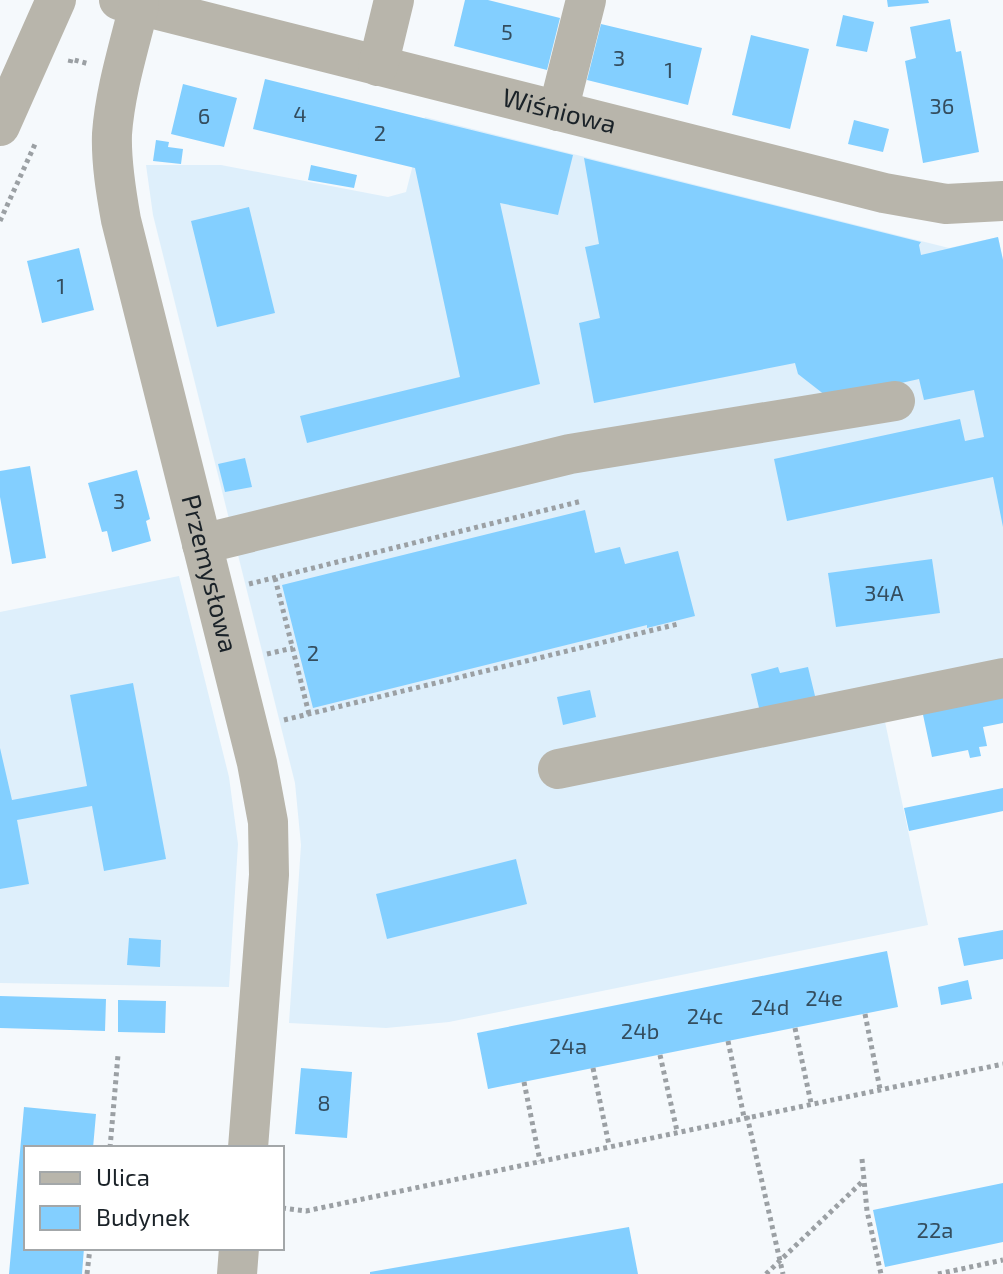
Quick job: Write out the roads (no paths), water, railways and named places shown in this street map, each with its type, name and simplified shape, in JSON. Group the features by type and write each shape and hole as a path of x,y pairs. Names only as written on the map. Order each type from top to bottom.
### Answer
{"street":[{"path":"0,126 56,0"},
{"path":"378,66 394,0"},
{"path":"558,111 586,0"},
{"name":"Wiśniowa","path":"129,3 916,200 946,204 1003,201"},
{"name":"Przemysłowa","path":"129,3 112,135 121,220 257,763 268,822 269,875 248,1146"},
{"path":"202,544 570,454 895,401"},
{"path":"558,769 1003,678"},
{"path":"237,1274 239,1250"}]}
